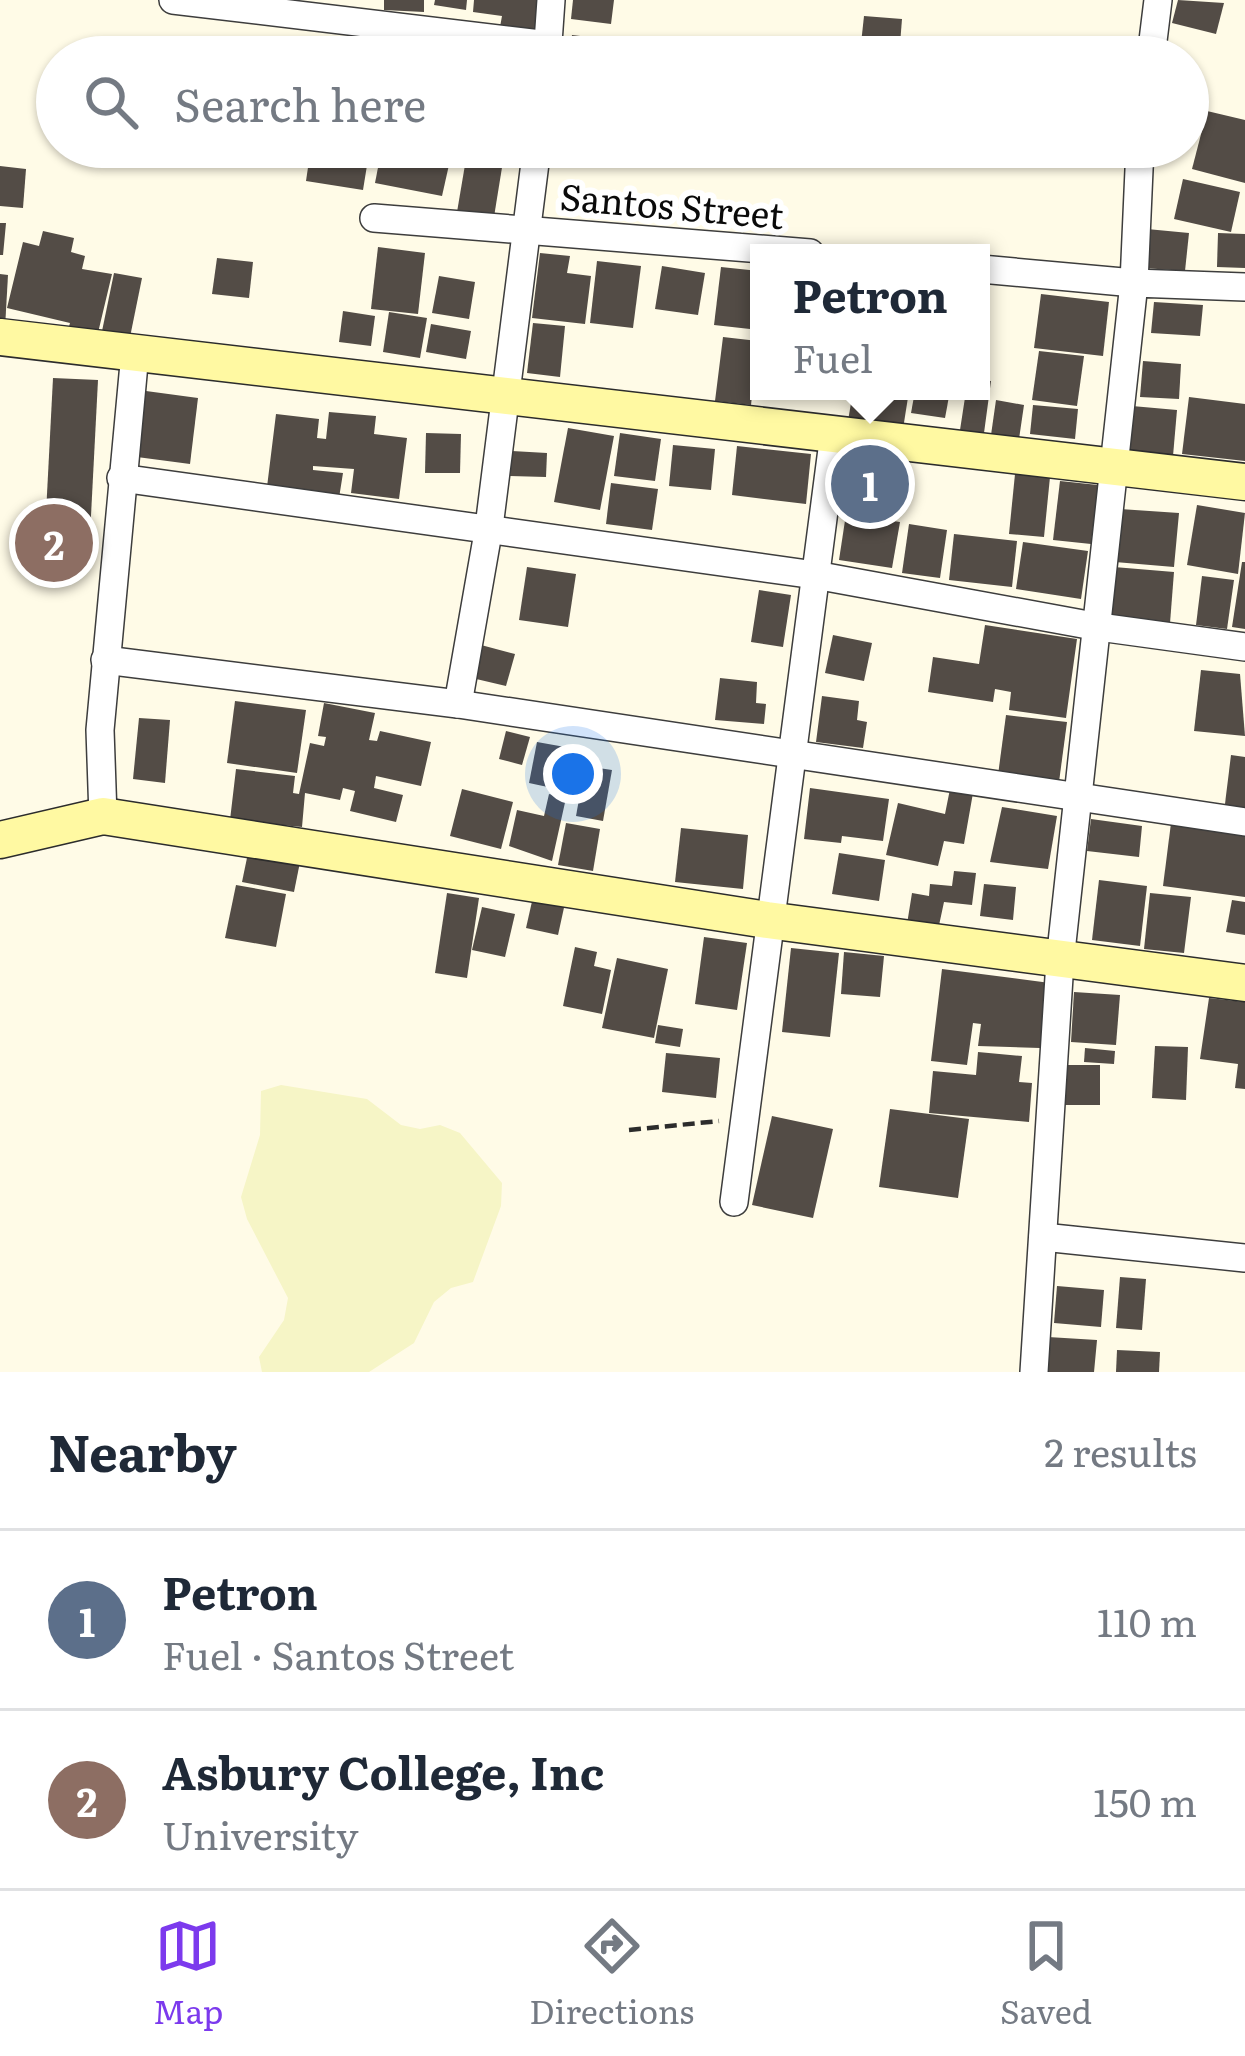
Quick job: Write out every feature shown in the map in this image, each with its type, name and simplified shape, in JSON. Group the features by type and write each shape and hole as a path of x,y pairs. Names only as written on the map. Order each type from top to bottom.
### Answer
{"street":[{"path":"173,0 438,36"},
{"path":"549,36 551,0"},
{"path":"1154,36 1158,0"},
{"path":"458,704 489,527 534,168"},
{"path":"1034,1372 1060,961 1134,283 1139,168"},
{"name":"Santos Street","path":"374,218 750,247"},
{"path":"990,270 1245,287"},
{"path":"0,337 1245,482"},
{"path":"103,816 100,730 135,353"},
{"path":"734,1202 767,920 796,754 834,434"},
{"path":"121,478 814,575 1099,627 1245,647"},
{"path":"105,660 458,704 1245,822"},
{"path":"0,840 103,816 767,920 1245,983"},
{"path":"1043,1237 1245,1258"}],"path":[{"path":"629,1130 744,1119"}],"green space":[{"path":"281,1085 367,1099 401,1125 420,1129 440,1125 460,1133 502,1183 501,1206 473,1282 451,1288 434,1302 414,1343 369,1372 262,1372 259,1357 284,1320 288,1298 247,1219 241,1197 260,1135 261,1091"}],"building":[{"path":"384,0 424,0 424,12 384,10"},
{"path":"435,0 467,0 466,10 434,5"},
{"path":"474,0 543,0 539,31 500,27 502,16 473,12"},
{"path":"573,0 614,0 611,24 571,19"},
{"path":"1178,0 1224,3 1216,34 1172,23"},
{"path":"864,16 902,19 901,36 862,36"},
{"path":"1209,111 1245,120 1245,183 1192,169 1209,168"},
{"path":"0,166 26,169 23,208 0,206"},
{"path":"308,168 367,168 363,190 306,181"},
{"path":"378,168 448,168 442,196 375,183"},
{"path":"464,168 502,168 493,223 456,218"},
{"path":"1183,179 1240,192 1231,232 1174,219"},
{"path":"0,223 6,223 3,255 0,255"},
{"path":"1147,229 1189,233 1185,271 1144,268"},
{"path":"43,231 74,238 71,252 85,256 82,269 112,274 97,337 68,330 70,323 7,308 23,242 39,246"},
{"path":"1218,233 1245,234 1245,268 1217,267"},
{"path":"378,247 425,253 418,314 371,309"},
{"path":"540,253 570,256 567,273 591,276 585,324 532,318"},
{"path":"217,258 253,262 249,298 212,294"},
{"path":"597,261 641,266 633,328 590,323"},
{"path":"662,266 705,273 698,315 655,309"},
{"path":"721,267 750,270 750,329 714,325"},
{"path":"114,273 142,278 129,342 101,336"},
{"path":"0,274 8,275 5,328 0,327"},
{"path":"439,276 475,282 469,319 432,313"},
{"path":"1041,294 1109,302 1103,356 1034,348"},
{"path":"1154,302 1203,305 1200,336 1151,333"},
{"path":"343,311 375,316 371,346 339,342"},
{"path":"389,312 427,318 420,358 383,352"},
{"path":"533,323 565,326 560,377 527,373"},
{"path":"431,324 471,331 466,359 426,352"},
{"path":"723,337 750,340 751,405 715,401"},
{"path":"1039,351 1084,356 1077,406 1032,400"},
{"path":"1143,361 1181,364 1179,399 1140,397"},
{"path":"53,378 98,380 90,535 45,533"},
{"path":"146,391 198,398 190,464 137,457"},
{"path":"1189,397 1245,404 1245,461 1182,454"},
{"path":"852,400 908,400 903,429 848,421"},
{"path":"913,400 948,400 945,418 911,413"},
{"path":"965,400 988,400 984,433 960,430"},
{"path":"996,400 1024,405 1019,439 991,435"},
{"path":"1033,405 1078,409 1075,439 1030,434"},
{"path":"1132,406 1177,410 1173,456 1128,452"},
{"path":"329,412 376,416 374,434 407,438 399,499 351,493 354,469 313,466 313,470 343,473 339,498 267,487 276,414 319,419 317,438 326,439"},
{"path":"568,428 614,436 600,510 554,502"},
{"path":"426,433 461,434 460,473 425,473"},
{"path":"620,433 661,439 655,481 614,476"},
{"path":"673,445 715,449 711,490 669,486"},
{"path":"737,446 811,454 806,504 732,495"},
{"path":"512,451 547,453 546,477 510,476"},
{"path":"1015,474 1050,477 1044,537 1009,534"},
{"path":"852,481 881,485 878,502 849,497"},
{"path":"1060,481 1098,485 1091,544 1053,540"},
{"path":"611,483 658,489 652,530 606,524"},
{"path":"1197,505 1245,513 1238,574 1187,565"},
{"path":"1120,509 1179,513 1174,567 1115,562"},
{"path":"846,514 900,522 892,568 839,560"},
{"path":"909,524 947,530 940,578 902,573"},
{"path":"954,534 1017,541 1012,587 949,580"},
{"path":"1023,542 1088,551 1081,599 1016,589"},
{"path":"1245,562 1245,629 1232,627"},
{"path":"527,567 576,574 568,627 519,620"},
{"path":"1114,567 1174,572 1170,623 1109,618"},
{"path":"1202,576 1234,580 1227,629 1196,625"},
{"path":"759,590 791,595 783,647 751,642"},
{"path":"985,625 1077,639 1066,718 1009,710 1011,692 995,689 993,702 928,692 933,657 979,664"},
{"path":"833,635 872,643 864,681 825,673"},
{"path":"481,645 515,654 506,686 472,678"},
{"path":"1201,670 1240,674 1245,736 1194,731"},
{"path":"720,678 757,682 756,703 766,704 764,724 715,720"},
{"path":"822,696 859,701 857,720 867,722 863,748 816,742"},
{"path":"235,701 306,710 297,773 227,763"},
{"path":"324,703 375,713 369,740 377,741 380,731 431,742 421,786 376,776 374,788 403,795 396,822 350,811 355,791 343,788 340,800 305,793 302,827 230,820 236,769 295,776 293,793 299,794 310,743 324,746 326,737 318,736"},
{"path":"1006,715 1067,722 1059,782 998,775"},
{"path":"139,718 170,720 165,783 133,779"},
{"path":"506,731 530,737 522,765 499,759"},
{"path":"537,742 565,747 557,789 529,783"},
{"path":"1231,755 1245,757 1245,815 1224,812"},
{"path":"585,766 612,770 603,821 576,816"},
{"path":"810,788 889,799 883,841 842,836 841,843 804,839"},
{"path":"462,789 513,802 501,849 450,836"},
{"path":"950,789 973,793 964,844 944,841 938,866 886,855 898,803 945,814"},
{"path":"549,794 566,798 552,861 509,846 517,810 544,816"},
{"path":"1002,807 1057,816 1048,869 990,862"},
{"path":"1091,819 1142,826 1139,857 1087,851"},
{"path":"566,823 600,829 593,871 558,865"},
{"path":"1171,823 1245,833 1245,897 1163,886"},
{"path":"681,828 748,835 743,889 675,882"},
{"path":"248,853 300,862 294,892 242,882"},
{"path":"839,853 885,860 879,901 832,894"},
{"path":"954,871 976,873 972,905 944,902 938,930 907,924 912,893 929,896 930,884 952,886"},
{"path":"1099,880 1147,886 1140,946 1092,940"},
{"path":"984,884 1016,887 1013,920 980,916"},
{"path":"236,885 286,894 276,947 225,938"},
{"path":"447,893 479,898 467,978 435,973"},
{"path":"1150,893 1191,897 1184,953 1144,949"},
{"path":"533,897 565,903 558,935 526,928"},
{"path":"1232,900 1245,902 1245,935 1226,932"},
{"path":"482,907 515,914 505,957 472,950"},
{"path":"704,937 747,943 737,1010 695,1004"},
{"path":"575,947 597,952 594,966 611,970 602,1014 563,1006"},
{"path":"791,948 839,953 830,1037 782,1032"},
{"path":"844,952 884,956 880,997 841,994"},
{"path":"617,958 668,969 654,1038 602,1028"},
{"path":"942,969 1050,983 1040,1048 978,1046 981,1024 973,1023 967,1065 931,1061"},
{"path":"1074,992 1120,995 1116,1045 1071,1042"},
{"path":"1209,998 1245,1002 1245,1089 1235,1088 1238,1064 1200,1059"},
{"path":"658,1025 683,1029 680,1047 655,1043"},
{"path":"1155,1046 1188,1047 1186,1100 1152,1098"},
{"path":"1085,1048 1115,1051 1114,1064 1084,1062"},
{"path":"978,1052 1022,1056 1019,1082 1032,1083 1029,1122 929,1113 933,1071 976,1075"},
{"path":"666,1053 720,1058 716,1098 662,1092"},
{"path":"1062,1065 1100,1065 1100,1105 1062,1105"},
{"path":"890,1109 969,1119 958,1198 879,1187"},
{"path":"772,1116 833,1129 813,1218 752,1205"},
{"path":"1120,1277 1146,1279 1142,1330 1116,1328"},
{"path":"1057,1286 1104,1290 1101,1327 1054,1323"},
{"path":"1048,1337 1097,1340 1094,1372 1045,1372"},
{"path":"1117,1350 1160,1352 1159,1372 1116,1372"}],"place":[{"name":"Petron","path":"870,484"},
{"name":"Asbury College, Inc","path":"54,543"}]}
